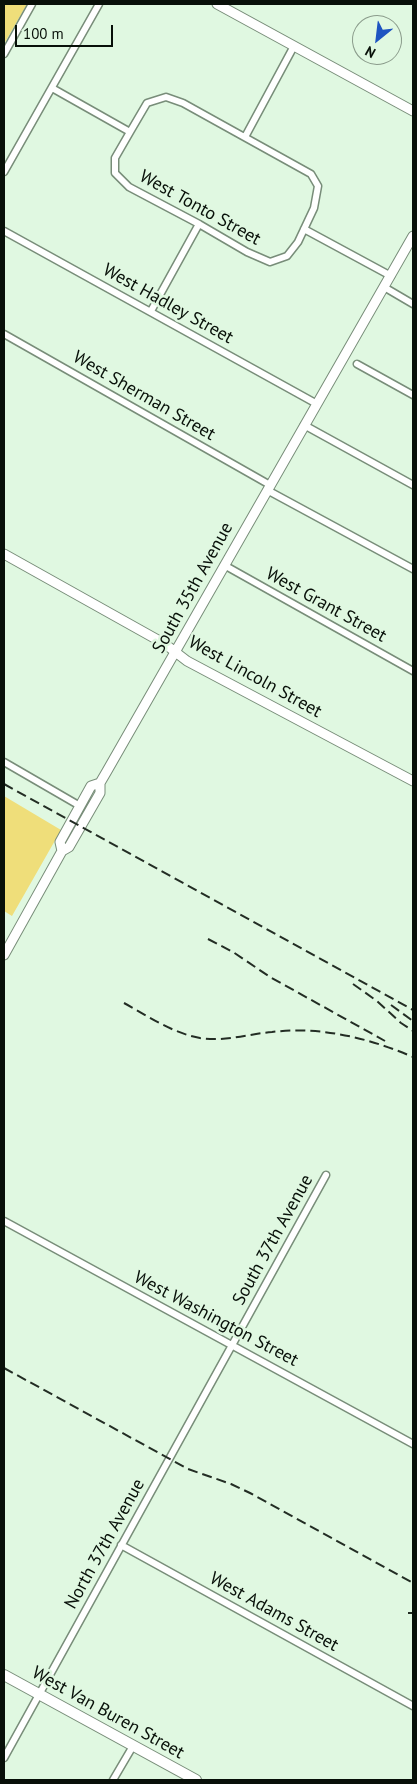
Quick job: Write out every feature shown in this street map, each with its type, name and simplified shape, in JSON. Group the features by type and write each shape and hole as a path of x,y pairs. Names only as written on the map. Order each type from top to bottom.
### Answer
{"main road":[{"path":"217,4 413,112"},
{"name":"South 35th Avenue","path":"4,955 62,851 69,847 100,793 100,783 413,236"},
{"name":"West Lincoln Street","path":"4,554 159,640 187,661 413,781"},
{"path":"62,851 60,842 80,806 92,786 100,783"},
{"name":"West Van Buren Street","path":"4,1675 196,1780"}],"street":[{"path":"4,54 32,4"},
{"path":"4,172 99,4"},
{"path":"245,137 294,46"},
{"path":"52,88 130,132"},
{"name":"West Tonto Street","path":"166,97 183,103 310,174 318,186 314,208 298,242 287,256 270,262 247,252 129,187 115,173 115,158 130,132 147,103 166,97"},
{"path":"151,312 199,224"},
{"path":"304,229 391,276"},
{"name":"West Hadley Street","path":"4,230 317,404"},
{"path":"384,288 413,304"},
{"name":"West Sherman Street","path":"4,334 268,488 413,569"},
{"path":"356,364 413,395"},
{"path":"304,425 413,485"},
{"name":"West Grant Street","path":"224,565 413,671"},
{"path":"4,762 80,806"},
{"name":"South 37th Avenue","path":"232,1345 326,1175"},
{"name":"West Washington Street","path":"4,1221 413,1444"},
{"name":"North 37th Avenue","path":"4,1758 232,1345"},
{"name":"West Adams Street","path":"121,1545 413,1706"},
{"path":"113,1780 133,1746"}],"shaded area":[{"path":"4,4 27,4 4,44"},
{"path":"4,796 61,830 12,916 4,911"}],"railway":[{"path":"4,784 413,1010"},
{"path":"208,939 233,952 270,977 385,1041"},
{"path":"353,984 413,1031"},
{"path":"124,1003 170,1028 200,1038 227,1038 290,1031 326,1032 362,1039 413,1057"},
{"path":"391,1005 413,1021"},
{"path":"4,1368 188,1469 231,1484 250,1493 413,1583"},
{"path":"408,1613 413,1613"}]}
